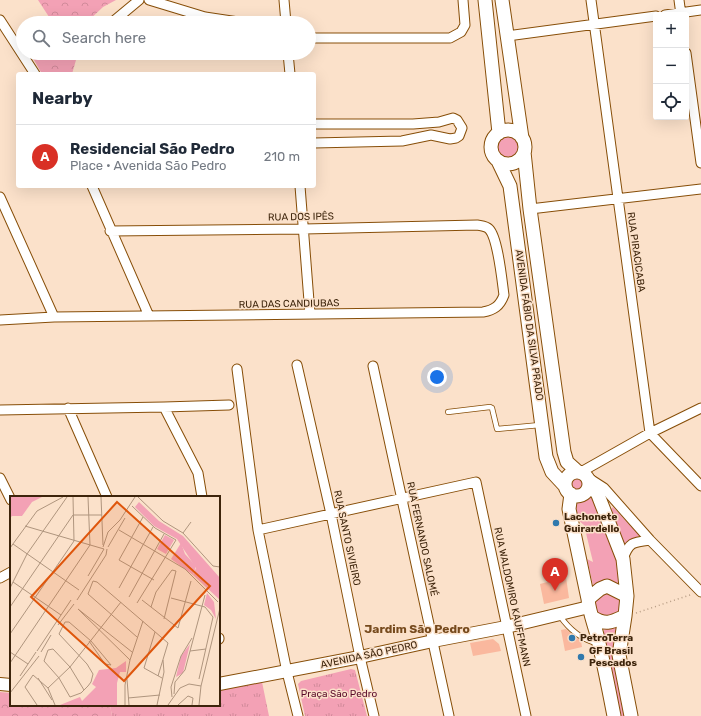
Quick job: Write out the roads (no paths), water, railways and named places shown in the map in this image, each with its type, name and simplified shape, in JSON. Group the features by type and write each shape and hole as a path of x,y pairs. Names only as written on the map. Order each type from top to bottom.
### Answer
{"main road":[{"path":"485,0 499,133"},
{"path":"502,0 524,145 524,152 520,158 513,163 502,163 494,157 491,146 492,141 499,133 504,131 513,131 522,138"},
{"name":"AVENIDA FÁBIO DA SILVA PRADO","path":"524,152 530,209 564,452 567,462 584,475 598,495 623,559 627,596 626,616 619,655 631,716"},
{"name":"AVENIDA FÁBIO DA SILVA PRADO","path":"498,160 510,186 546,457 552,472 568,490"},
{"path":"568,490 579,496 586,492 589,484 584,475 574,472 567,475 565,479 568,490 569,509 614,716"},
{"path":"590,608 600,589 607,586 627,596"},
{"path":"590,608 600,622 610,623 626,616"}],"street":[{"path":"123,16 139,0"},
{"path":"149,0 202,16"},
{"path":"284,0 285,16"},
{"path":"316,38 450,38 461,32 465,25 463,0"},
{"name":"RUA PIRACICABA","path":"591,0 617,200 650,433"},
{"path":"679,0 681,12"},
{"path":"689,12 701,10"},
{"path":"507,36 653,16"},
{"path":"0,20 16,45"},
{"path":"26,60 34,72"},
{"path":"289,60 290,72"},
{"path":"689,75 701,164"},
{"path":"316,124 413,124 439,122 453,118 457,120 462,128 459,136 450,139 431,135 402,141 316,143"},
{"path":"93,188 110,231 149,316"},
{"path":"300,188 310,314"},
{"path":"530,209 701,189"},
{"path":"0,197 54,317"},
{"name":"RUA DOS IPÊS","path":"110,231 477,225 485,226 490,230"},
{"name":"RUA DAS CANDIUBAS","path":"0,320 54,317 490,311 502,302 504,295 496,242 490,230"},
{"name":"RUA SANTO SIVIEIRO","path":"298,365 331,514 360,658 374,716"},
{"name":"RUA FERNANDO SALOMÉ","path":"373,366 449,716"},
{"path":"237,369 258,530 287,672 298,716"},
{"path":"0,410 230,405"},
{"path":"164,407 198,473 202,496"},
{"path":"68,408 107,496"},
{"path":"701,408 650,433 584,475 604,488 650,540 701,592"},
{"path":"650,433 701,486"},
{"path":"0,478 10,498"},
{"name":"RUA WALDOMIRO KAUFFMANN","path":"402,498 476,482 526,716"},
{"path":"258,530 402,498"},
{"path":"623,559 627,547 636,541 650,540"},
{"path":"0,578 10,573"},
{"name":"AVENIDA SÃO PEDRO","path":"220,684 360,658 590,608"},
{"path":"0,684 10,685"}],"lane":[{"path":"448,412 490,407 492,408 497,429 542,425"},
{"path":"559,614 567,626 583,638 599,643"}],"place":[{"name":"Lachonete Guirardello","path":"556,523"},
{"name":"Residencial São Pedro","path":"555,591"},
{"name":"PetroTerra","path":"572,638"},
{"name":"GF Brasil Pescados","path":"581,657"}],"district":[{"name":"Jardim São Pedro","path":"417,629"}],"park label":[{"name":"Praça São Pedro","path":"339,694"}]}
